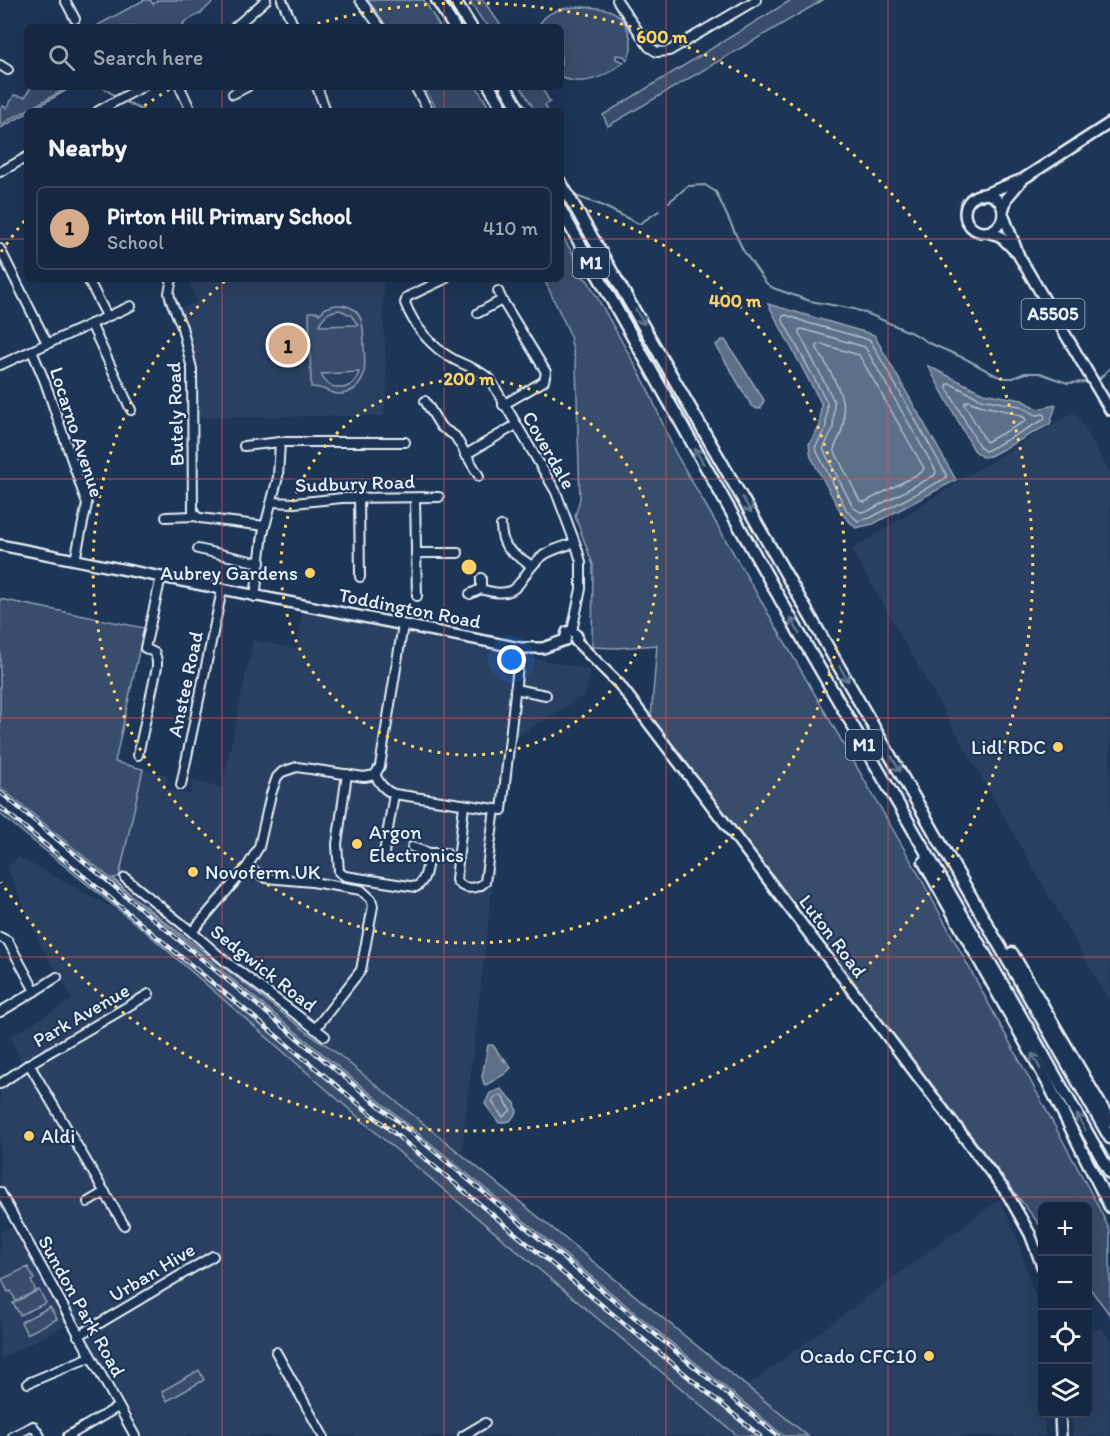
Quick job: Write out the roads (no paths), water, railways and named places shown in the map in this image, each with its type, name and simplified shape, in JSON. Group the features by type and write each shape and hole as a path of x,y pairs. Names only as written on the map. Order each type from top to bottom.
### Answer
{"highway":[{"path":"437,0 452,24"},
{"path":"453,0 469,24"},
{"path":"492,90 502,108"},
{"path":"508,90 518,108"},
{"name":"M1","path":"564,188 1110,1138"},
{"name":"M1","path":"564,215 806,645 1110,1173"},
{"path":"806,645 841,716 1048,1083 1110,1207"},
{"path":"953,862 1018,961 1110,1120"}],"main road":[{"path":"982,195 1023,179 1110,123"},
{"path":"987,232 1000,224 1007,198 1023,179"},
{"path":"982,195 995,198 1003,212"},
{"name":"A5505","path":"982,195 976,196 968,204 965,215 967,220 974,229 1003,238 1019,256"},
{"name":"A5505","path":"1003,212 1019,256 1110,410"},
{"name":"Toddington Road","path":"0,545 520,648 543,648 565,640"},
{"path":"572,631 577,636 576,641 570,644 565,640 565,634 572,631"},
{"name":"Luton Road","path":"576,641 619,684 1008,1195 1030,1234 1038,1256"},
{"path":"1060,1418 1061,1436"}],"street":[{"path":"65,0 75,19"},
{"path":"238,24 266,0"},
{"path":"282,0 293,24"},
{"path":"360,0 378,24"},
{"path":"622,2 649,47 657,52 669,51 756,0"},
{"path":"0,65 8,70"},
{"path":"103,108 136,90"},
{"path":"181,90 190,108"},
{"path":"233,94 241,90"},
{"path":"318,90 325,108"},
{"path":"417,90 427,108"},
{"path":"0,172 24,160"},
{"path":"0,249 47,343"},
{"path":"90,282 107,316"},
{"name":"Butely Road","path":"171,282 169,292 171,301 182,327 192,369 193,511 196,516"},
{"name":"Coverdale","path":"439,282 407,297 405,303 432,345 453,360 477,368 489,379 556,492 581,562 581,589 572,631"},
{"path":"498,291 547,376 544,381 503,405"},
{"path":"478,314 502,300"},
{"path":"0,365 132,306"},
{"path":"91,324 131,410"},
{"name":"Locarno Avenue","path":"32,351 87,504 75,560"},
{"path":"425,401 441,427 455,436 479,476"},
{"path":"465,455 516,425"},
{"path":"255,597 266,526 278,477 280,442"},
{"path":"244,446 280,442 405,442"},
{"path":"359,497 360,577"},
{"name":"Sudbury Road","path":"272,502 294,503 359,497 440,497"},
{"path":"415,498 417,596"},
{"path":"166,517 196,516 266,526"},
{"path":"501,526 504,546 532,566"},
{"path":"470,594 481,589 498,594 507,593 545,554 575,543"},
{"path":"198,549 260,563"},
{"path":"416,553 458,553"},
{"path":"138,755 157,661 154,653 145,648 160,577"},
{"path":"481,578 481,589"},
{"name":"Anstee Road","path":"181,785 222,590"},
{"path":"403,625 380,766 375,775 381,786 394,794 502,810 520,648"},
{"path":"515,690 546,695"},
{"name":"Sedgwick Road","path":"192,932 247,867 259,848 271,794 277,777 282,772 297,767 370,777 375,775"},
{"path":"347,774 337,844 338,867 342,874 416,886 421,884 425,876 429,853"},
{"path":"384,853 394,794"},
{"path":"464,805 456,880 460,885 469,887 479,887 485,882 495,810"},
{"path":"412,848 429,853 446,853"},
{"name":"Sedgwick Road","path":"247,867 263,878 352,888 361,890 371,898 373,906 361,970 315,1029"},
{"name":"Sedgwick Road","path":"125,878 233,967 325,1036"},
{"path":"0,937 8,941 35,991"},
{"path":"0,1012 57,977"},
{"name":"Park Avenue","path":"0,1084 28,1064 149,994"},
{"path":"28,1064 124,1225"},
{"name":"Sundon Park Road","path":"0,1192 135,1436"},
{"path":"88,1202 105,1192"},
{"name":"Urban Hive","path":"78,1336 213,1256"},
{"path":"276,1353 323,1436"},
{"path":"28,1383 90,1357"},
{"path":"68,1436 118,1407"},
{"path":"463,1436 484,1423"},
{"path":"13,1436 33,1426 40,1436"}],"water":[{"path":"768,304 874,335 956,480 873,524 856,528 842,514 811,457 809,444 820,426 821,403"},
{"path":"725,340 764,400 761,408 757,409 751,405 718,349 716,345"},
{"path":"928,366 983,393 1022,400 1037,409 1056,405 1050,424 990,456 982,457 974,450"},
{"path":"488,1045 493,1045 511,1068 486,1085 482,1077"},
{"path":"501,1089 515,1103 517,1112 510,1121 499,1123 485,1104 490,1093"}],"waterway":[{"path":"35,108 67,90"},
{"path":"106,90 117,97"},
{"path":"122,100 138,108"},
{"path":"0,128 24,115"},
{"path":"669,202 688,186 705,185 716,192 743,250 766,283 773,288 810,301 854,309 871,315 997,376 1013,378 1025,373 1040,373 1067,383 1089,382"},
{"path":"573,195 601,205 639,224 659,211"},
{"path":"1097,381 1110,368"}],"railway":[{"path":"0,792 778,1436"},
{"path":"0,807 760,1436"}],"place":[{"name":"Pirton Hill Primary School","path":"288,345"},
{"name":"Aubrey Gardens","path":"310,573"},
{"name":"Lidl RDC","path":"1058,747"},
{"name":"Argon Electronics","path":"357,844"},
{"name":"Novoferm UK","path":"193,872"},
{"name":"Aldi","path":"29,1136"},
{"name":"Ocado CFC10","path":"929,1356"}]}
